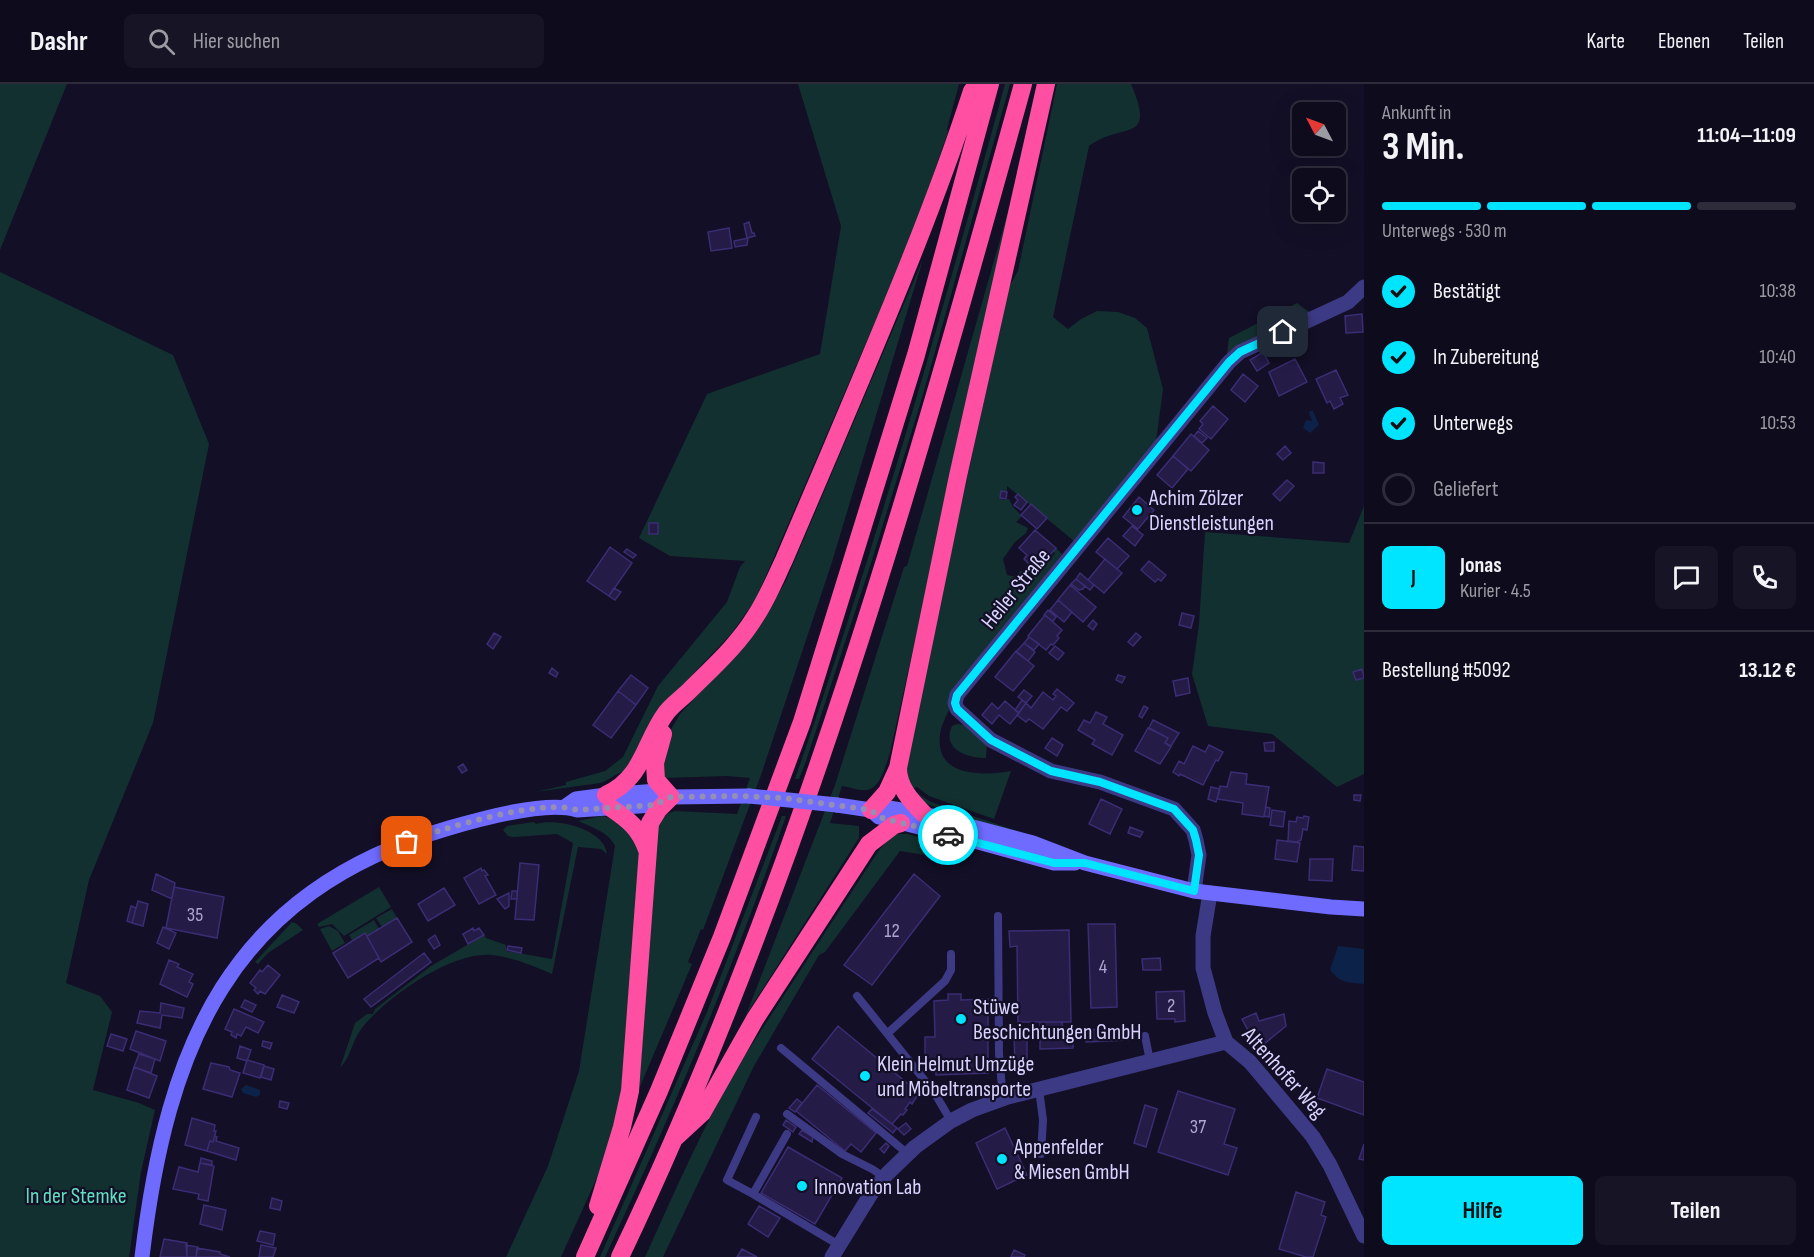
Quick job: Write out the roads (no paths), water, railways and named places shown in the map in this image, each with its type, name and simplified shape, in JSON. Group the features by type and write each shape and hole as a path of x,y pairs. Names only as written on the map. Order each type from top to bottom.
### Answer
{"highway":[{"path":"647,852 638,830 608,801 633,774 664,715 742,635 755,618 769,591 901,285 948,165 972,91 979,84"},
{"path":"584,1257 659,1091 718,948 802,722 916,355 990,84"},
{"path":"620,1257 672,1141 754,942 842,696 944,368 1023,84"},
{"path":"924,814 907,795 898,776 898,768 958,476 1046,84"},
{"path":"584,1257 622,1127 630,1091 650,823 658,810 671,797 656,780 655,763 662,735 685,695"},
{"path":"869,844 870,821 867,809 887,792 898,768"},
{"path":"672,1141 702,1113 755,1019 869,844 894,825 901,823"}],"main road":[{"path":"142,1257 155,1168 168,1112 184,1062 204,1018 233,970 290,909 336,875 391,847 456,826 519,811 566,806 576,799 608,801 657,791 671,797 742,796 783,798 867,809 883,807 924,814 1033,843 1085,863 1194,891 1364,909"},
{"path":"867,809 879,817 1054,863 1085,863"}],"street":[{"name":"Heiler Straße","path":"1194,891 1199,855 1196,840 1193,830 1174,809 1100,782 1051,771 1019,756 991,740 957,709 955,703 957,695 1229,362 1240,352 1348,302 1364,287"},
{"name":"Altenhofer Weg","path":"1210,893 1203,936 1203,968 1215,1013 1226,1042 1250,1062 1313,1137 1330,1165 1364,1236"},
{"path":"835,1251 884,1177 932,1133 951,1121 972,1110 1003,1099 1226,1042"}],"lane":[{"path":"998,916 999,1054 1003,1099"},
{"path":"888,1033 945,981 951,970 951,954"},
{"path":"857,996 934,1092 951,1121"},
{"path":"1144,1036 1150,1061"},
{"path":"781,1048 908,1154"},
{"path":"1039,1089 1043,1120 1041,1154"},
{"path":"787,1114 842,1154 884,1177"},
{"path":"756,1117 727,1180 753,1194 835,1251"},
{"path":"753,1194 787,1134"}],"water":[{"path":"1310,411 1313,411 1319,425 1310,433 1303,428 1306,420 1312,421"},
{"path":"1338,946 1364,949 1364,984 1341,980 1330,970"},
{"path":"246,1085 260,1090 260,1095 256,1097 243,1093 241,1089"}],"place":[{"name":"Achim Zölzer Dienstleistungen","path":"1137,510"},
{"name":"Stüwe Beschichtungen GmbH","path":"961,1019"},
{"name":"Klein Helmut Umzüge und Möbeltransporte","path":"865,1076"},
{"name":"Appenfelder & Miesen GmbH","path":"1002,1159"},
{"name":"Innovation Lab","path":"802,1186"}],"park label":[{"name":"In der Stemke","path":"76,1195"}]}
